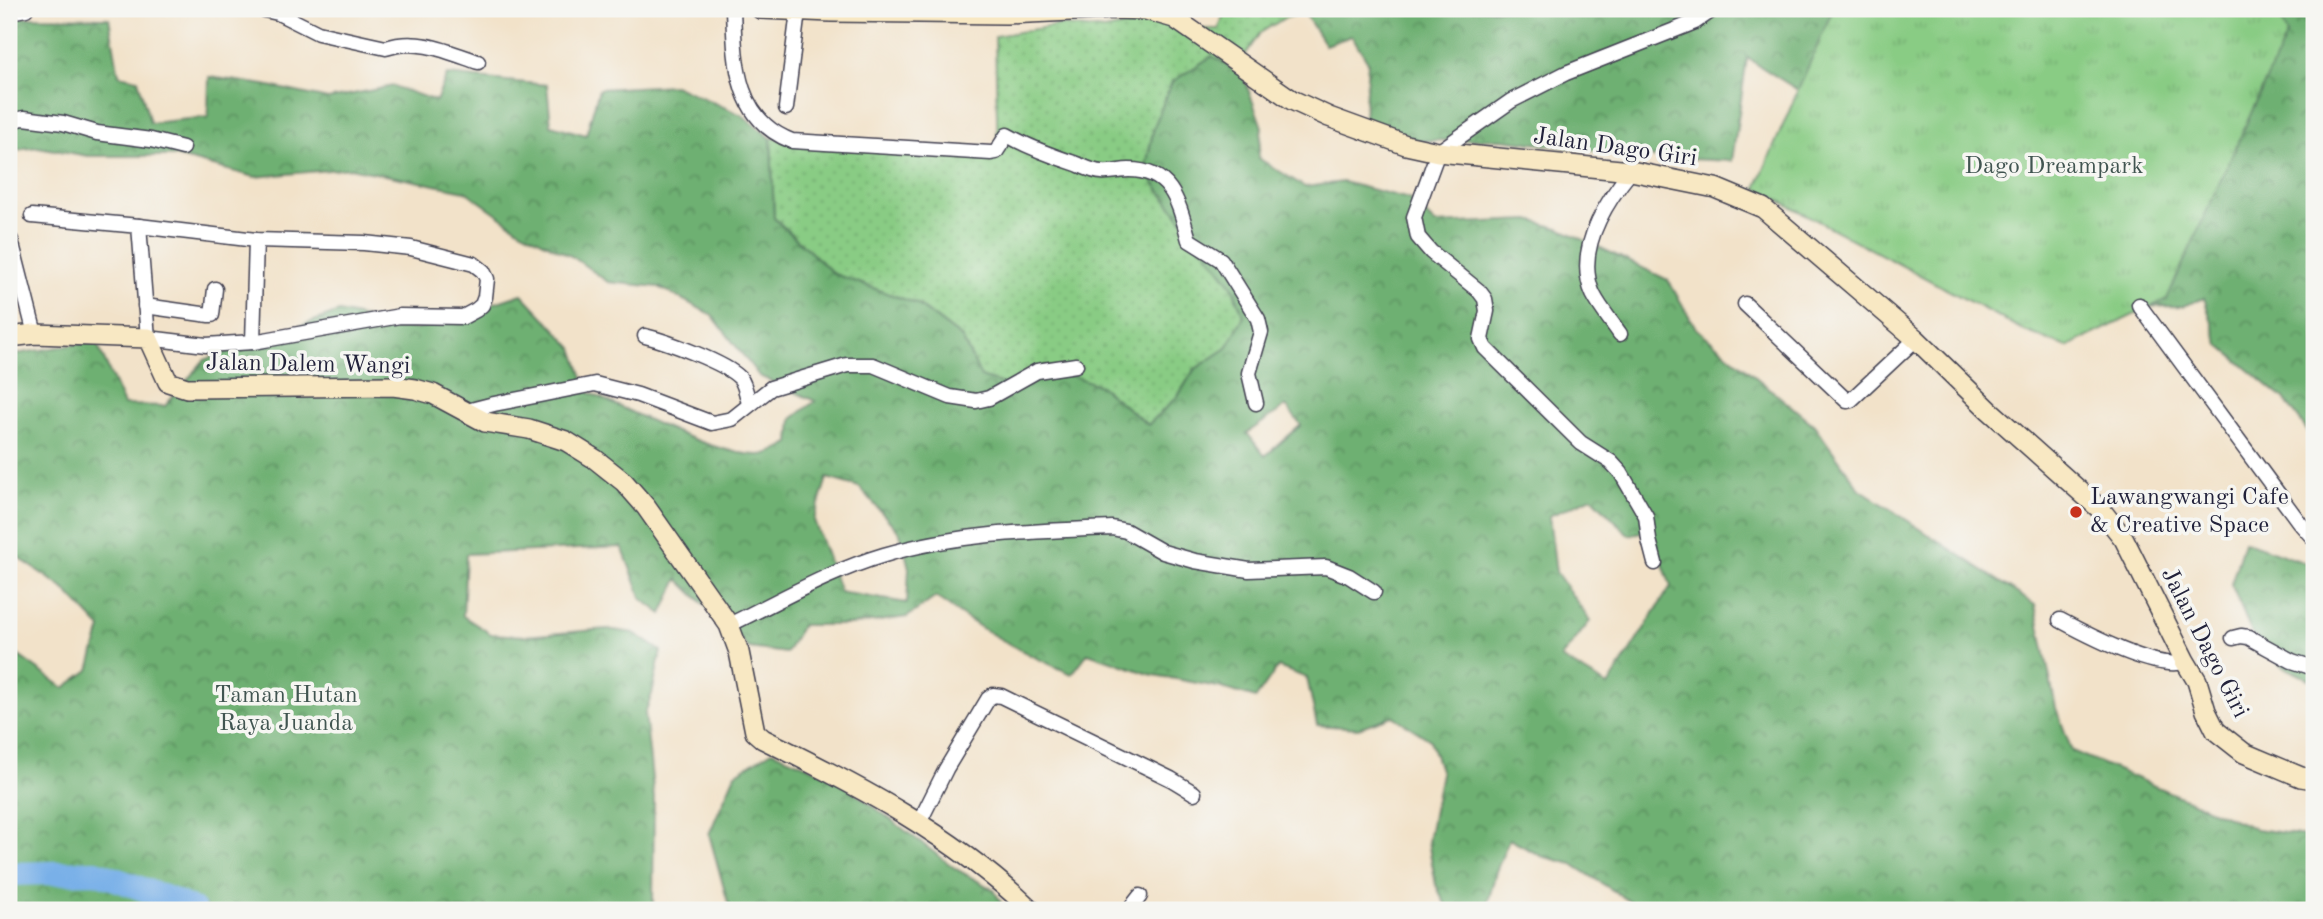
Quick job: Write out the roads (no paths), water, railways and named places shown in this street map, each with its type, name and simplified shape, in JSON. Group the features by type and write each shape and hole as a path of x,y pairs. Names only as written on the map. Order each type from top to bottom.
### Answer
{"main road":[{"name":"Jalan Dago Giri","path":"761,9 1006,14 1146,10 1174,18 1292,100 1329,117 1406,145 1438,152 1631,171 1715,188 1763,208 1916,339 1989,410 2101,510 2124,539 2197,681 2206,711 2216,730 2244,753 2301,777 2314,779"},
{"path":"9,337 35,334 148,338"},
{"name":"Jalan Dalem Wangi","path":"148,338 168,382 187,388 393,386 433,394 485,422 529,429 566,441 596,459 624,482 646,507 729,625 739,652 755,732 763,739 849,781 919,823 975,860 1031,910"}],"street":[{"path":"9,12 26,9"},
{"path":"259,9 278,13 317,33 386,48 393,44 429,45 478,62"},
{"path":"733,9 735,53 743,92 756,116 774,134 792,141 991,153 996,152 1007,135 1031,149 1101,172 1146,171 1158,177 1171,189 1178,203 1189,240 1221,260 1258,319 1261,332 1249,373 1256,403"},
{"path":"1655,563 1646,516 1621,472 1611,461 1581,443 1485,348 1481,339 1486,311 1485,299 1479,290 1431,252 1418,237 1414,216 1438,152 1522,96 1566,73 1695,22 1714,9"},
{"path":"786,108 798,11"},
{"path":"9,121 24,118 63,123 97,133 151,140 183,148"},
{"path":"1620,334 1593,294 1587,269 1590,248 1601,214 1631,171"},
{"path":"32,216 139,226 256,240 364,243 411,248 474,264 483,271 487,288 482,304 463,317 400,317 253,342 206,345 148,338 139,226"},
{"path":"10,240 35,334"},
{"path":"253,342 256,240"},
{"path":"145,306 209,316 212,315 215,289"},
{"path":"1745,304 1847,401 1916,339"},
{"path":"2139,305 2298,522 2314,539"},
{"path":"645,336 670,342 725,368 742,380 749,404"},
{"path":"463,412 595,384 638,394 712,423 732,419 771,388 847,365 873,365 950,397 976,401 989,398 1037,371 1076,365"},
{"path":"729,625 848,568 883,555 926,544 1016,532 1112,528 1126,531 1163,552 1195,561 1249,570 1326,567 1349,576 1374,592"},
{"path":"2060,620 2144,658 2166,663 2180,664 2185,661"},
{"path":"2233,638 2248,637 2309,667 2314,653"},
{"path":"919,823 946,769 993,695 1001,696 1171,779 1194,793"},
{"path":"1129,910 1140,896"}],"waterway":[{"path":"9,874 96,872 194,910"}],"place":[{"name":"Lawangwangi Cafe & Creative Space","path":"2076,512"}],"park label":[{"name":"Dago Dreampark","path":"2054,167"},
{"name":"Taman Hutan Raya Juanda","path":"286,710"}]}
